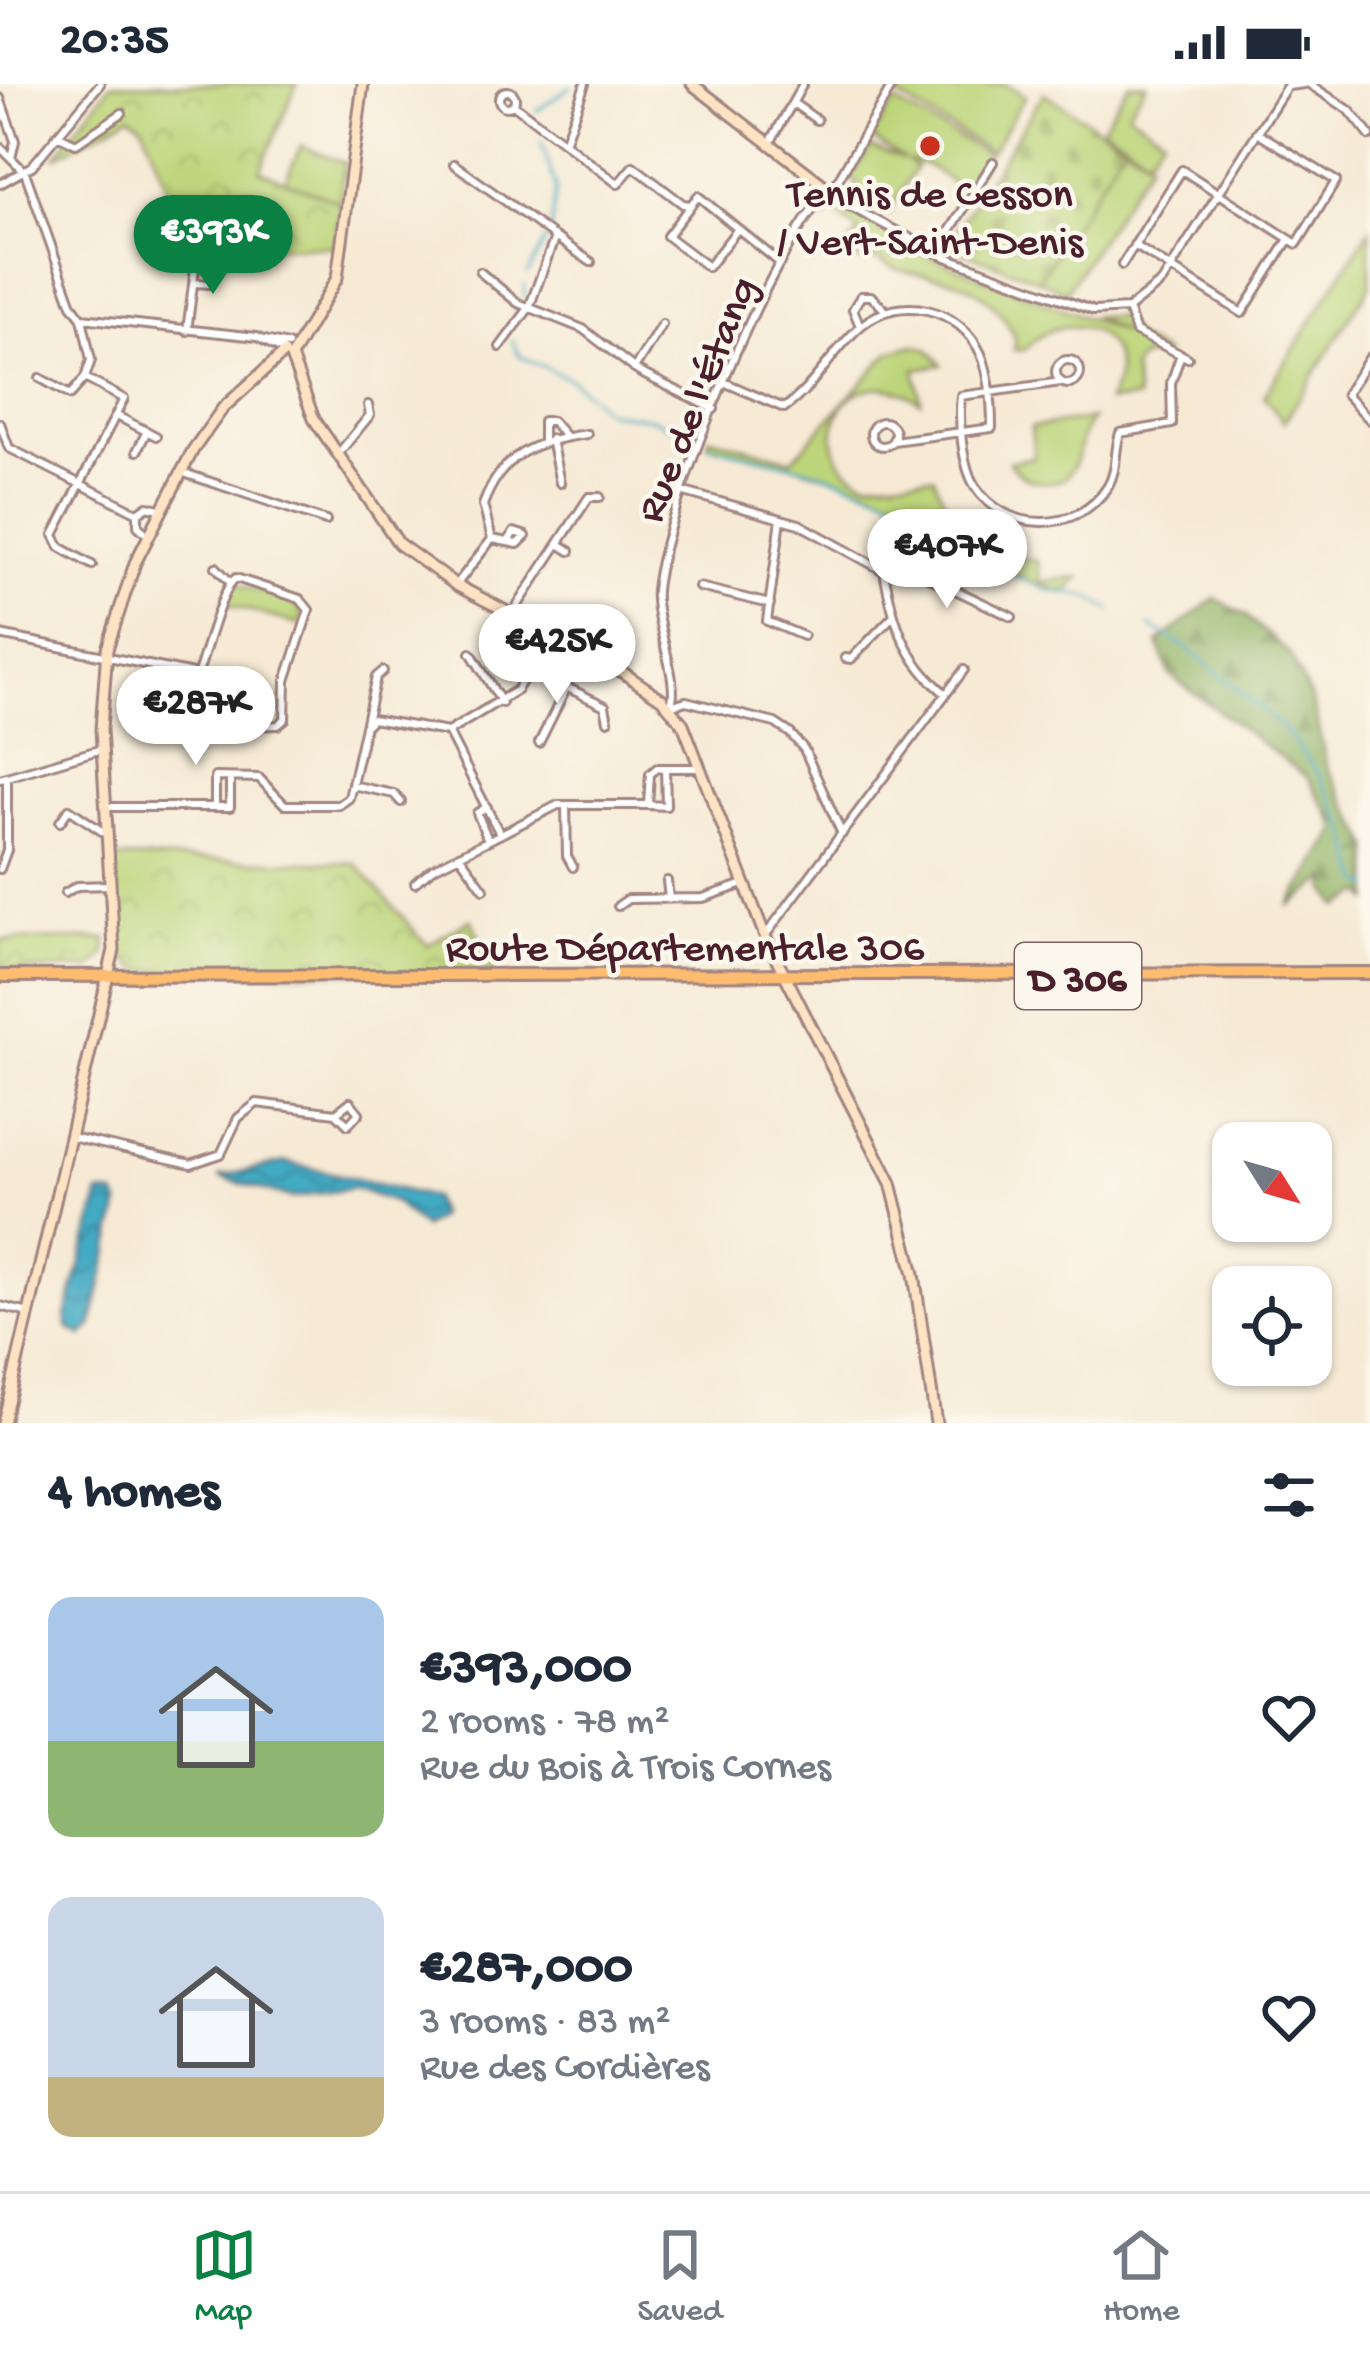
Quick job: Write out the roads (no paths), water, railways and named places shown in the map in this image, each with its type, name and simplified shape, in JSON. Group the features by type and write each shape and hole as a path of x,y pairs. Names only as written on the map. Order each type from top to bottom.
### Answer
{"main road":[{"name":"Route Départementale 306","path":"0,976 1370,973"}],"street":[{"path":"0,184 25,172 100,84"},
{"path":"3,1423 110,975 114,885 102,749 106,659 119,602 160,509 223,408 288,350 337,278 363,84"},
{"path":"564,143 585,84"},
{"path":"692,84 878,225 936,253 1086,309 1128,310 1155,290 1286,85 1306,84 1349,110 1370,136"},
{"path":"771,141 803,84"},
{"path":"826,190 838,180 893,84"},
{"path":"0,98 15,141 11,158"},
{"path":"513,104 618,184 633,166 692,205"},
{"path":"793,104 817,120"},
{"path":"57,135 76,144 122,113"},
{"path":"1122,265 1182,170 1298,244 1336,181 1257,133"},
{"path":"0,147 25,172 72,305 82,318 91,360 85,378 70,394 40,378"},
{"path":"936,253 993,162"},
{"path":"454,164 591,262"},
{"path":"838,180 845,189 841,197"},
{"name":"Rue de l'Étang","path":"670,706 674,687 660,639 656,592 681,491 780,262 826,190"},
{"path":"736,230 708,267 668,236 698,196 780,262"},
{"path":"500,347 529,308 555,237"},
{"path":"1134,245 1241,313 1289,239"},
{"path":"188,331 196,261"},
{"path":"480,272 529,308 595,335 634,369 714,409"},
{"path":"196,284 209,284"},
{"path":"860,326 854,309 861,296 872,296 886,311"},
{"path":"726,383 784,407 860,326 886,311 923,308 958,324 979,350 989,388 992,428 876,444 873,427 889,422 895,428 893,441"},
{"path":"1061,382 1058,364 1073,360 1078,378 1061,382 989,388 961,395 971,479 992,505 1038,523 1077,514 1108,486 1120,433 1172,424 1172,383 1184,356 1136,332 1128,310"},
{"path":"82,318 265,340 288,350 309,409 392,538 456,585 670,706 700,768 765,936 891,1184 914,1274 936,1423"},
{"path":"634,369 662,324"},
{"path":"1370,357 1346,394 1370,420"},
{"path":"85,378 124,399 54,535 60,547 92,565"},
{"path":"337,455 370,415 368,405"},
{"path":"117,416 151,434 137,451"},
{"path":"560,483 543,422 552,421 566,437"},
{"path":"0,423 4,449 138,513"},
{"path":"492,539 484,506 494,482 515,455 547,440 586,434"},
{"path":"181,472 326,520"},
{"path":"681,491 781,519 884,572 903,565 1012,617"},
{"path":"512,614 589,497 600,497"},
{"path":"138,513 148,506 160,509"},
{"path":"138,513 138,526 148,536"},
{"path":"781,519 767,621 803,636"},
{"path":"456,585 492,539"},
{"path":"492,539 508,542"},
{"path":"559,544 570,551"},
{"path":"216,567 229,581"},
{"path":"884,572 902,646 922,675 946,694"},
{"path":"236,578 300,599 309,610 286,681 284,719 278,725 197,728 197,675 205,667 229,581 236,578"},
{"path":"699,586 770,604"},
{"path":"845,658 851,659 893,616"},
{"path":"365,726 381,718 448,732 502,703 532,670 549,634"},
{"path":"0,635 197,675"},
{"path":"471,653 502,703"},
{"path":"532,670 605,706 608,721"},
{"path":"765,936 964,670"},
{"path":"214,807 214,777 259,778 285,805 339,805 349,798 376,677 383,671"},
{"path":"539,743 567,687"},
{"path":"670,706 686,701 783,728 804,749 842,834"},
{"path":"448,732 500,834"},
{"path":"0,869 7,850 4,778 102,749"},
{"path":"648,805 650,774 665,768 700,768"},
{"path":"415,884 459,855 566,805 666,806 665,768"},
{"path":"107,807 230,807 230,778"},
{"path":"352,785 394,794 401,802"},
{"path":"566,805 567,856 573,867"},
{"path":"487,807 477,813 488,840"},
{"path":"60,821 69,809 110,834"},
{"path":"459,855 484,889"},
{"path":"668,881 669,899"},
{"path":"618,906 628,899 704,898 744,884"},
{"path":"65,893 77,886 114,885"},
{"path":"71,1137 197,1164 220,1154 238,1118 256,1103 336,1113"},
{"path":"0,1306 29,1313"}],"water":[{"path":"285,1162 432,1197 439,1216 423,1228 394,1202 354,1188 292,1198 219,1177"},
{"path":"100,1194 115,1195 120,1204 92,1326 82,1336 68,1328 66,1316"}],"waterway":[{"path":"537,111 571,86"},
{"path":"541,142 556,187 551,229"},
{"path":"528,273 546,239"},
{"path":"524,298 525,285"},
{"path":"509,326 517,312"},
{"path":"512,340 520,356 572,380 603,408"},
{"path":"606,411 654,419 691,437"},
{"path":"708,445 818,471 907,503 983,549 1006,572 1047,590 1087,596 1111,610"},
{"path":"1150,626 1187,648 1281,726 1318,773 1347,830 1361,881 1370,886"}],"place":[{"name":"Tennis de Cesson / Vert-Saint-Denis","path":"930,146"}]}
